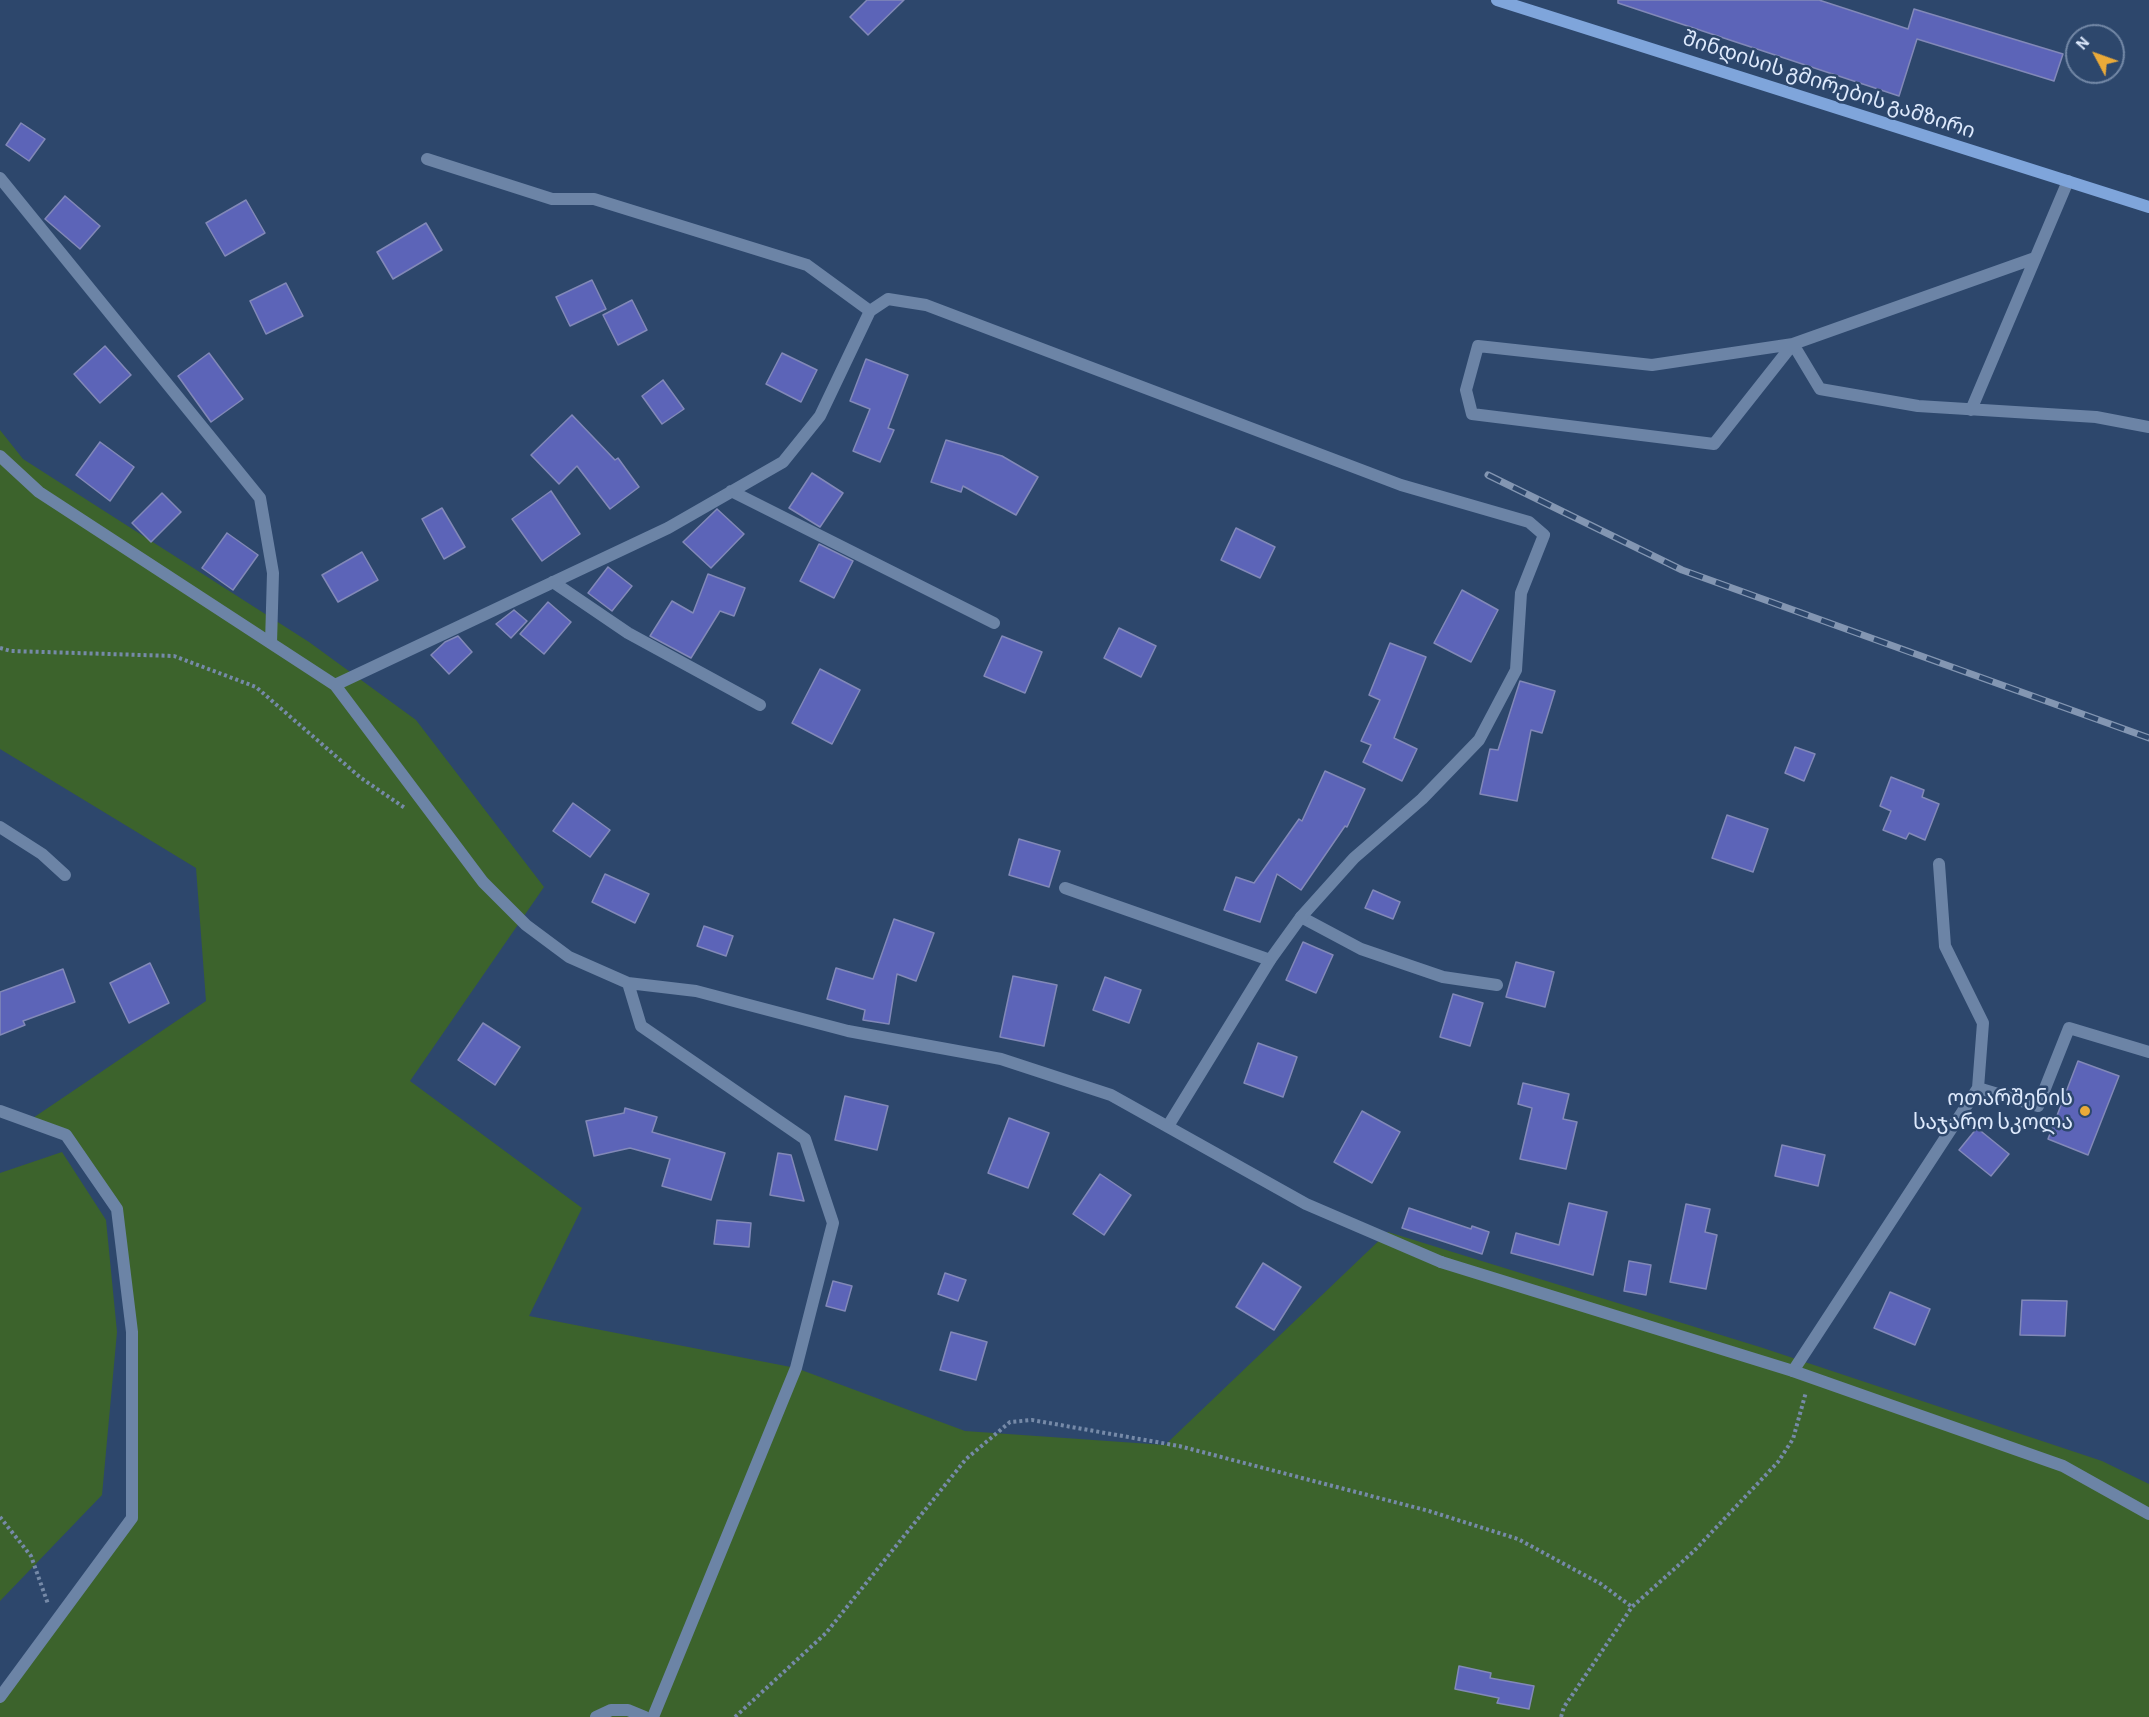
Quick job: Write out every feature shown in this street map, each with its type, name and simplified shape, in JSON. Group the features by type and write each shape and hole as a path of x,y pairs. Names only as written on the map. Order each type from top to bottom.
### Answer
{"main road":[{"name":"შინდისის გმირების გამზირი","path":"1497,0 2068,181 2148,204"}],"street":[{"path":"427,159 552,199 594,199 807,265 870,311"},
{"path":"0,178 260,498 273,573 271,643"},
{"path":"1971,410 2068,181"},
{"path":"1793,345 1714,444 1472,414 1466,390 1478,346 1652,365 1793,345 2035,258"},
{"path":"335,685 668,528 783,462 820,416 870,311 888,299 926,305 1401,485 1529,522 1544,535 1521,593 1516,670 1479,740 1422,799 1354,858 1301,917 1270,960 1168,1126"},
{"path":"1793,345 1820,389 1918,406 2096,417 2149,427"},
{"path":"0,456 39,492 335,685 483,882 526,925 569,957 628,982 696,992 848,1031 1002,1059 1111,1095 1306,1204 1441,1262 1793,1371 2063,1466 2149,1514"},
{"path":"731,491 994,623"},
{"path":"553,582 628,633 760,705"},
{"path":"0,828 42,854 65,875"},
{"path":"1793,1371 1978,1088 1983,1023 1945,946 1939,864"},
{"path":"1065,888 1270,960"},
{"path":"1301,917 1361,949 1443,977 1497,985"},
{"path":"628,982 641,1026 805,1139 833,1223 796,1368 653,1717"},
{"path":"1978,1088 2038,1106 2068,1028 2149,1052"},
{"path":"0,1111 66,1135 117,1209 132,1332 132,1518 0,1697"},
{"path":"596,1717 611,1710 628,1710 645,1717"}],"path":[{"path":"0,648 11,651 174,656 256,687 361,778 407,809"},
{"path":"1560,1717 1564,1707 1632,1607 1693,1552 1778,1462 1792,1439 1809,1377"},
{"path":"735,1717 826,1633 966,1459 1010,1422 1032,1420 1179,1446 1429,1511 1518,1539 1601,1584 1632,1607"},
{"path":"0,1517 31,1556 54,1624"}],"green space":[{"path":"0,430 23,459 309,642 416,720 544,887 410,1081 582,1208 529,1316 796,1368 965,1431 1165,1445 1388,1232 1763,1348 2102,1461 2149,1484 2149,1717 0,1717 0,1697 132,1518 132,1332 117,1209 66,1135 30,1120 206,1001 196,868 0,749"},
{"path":"62,1152 106,1220 117,1332 102,1495 0,1601 0,1173"}],"building":[{"path":"867,0 904,0 868,35 850,17"},
{"path":"1618,0 1819,0 1908,29 1914,9 2063,54 2054,81 1917,39 1899,96 1618,3"},
{"path":"21,123 45,139 29,161 6,145"},
{"path":"65,196 100,226 80,249 45,219"},
{"path":"246,200 265,233 225,256 206,223"},
{"path":"426,223 442,250 393,279 377,252"},
{"path":"592,280 606,309 570,326 556,297"},
{"path":"286,283 303,316 266,334 250,301"},
{"path":"632,300 647,330 618,345 603,315"},
{"path":"105,346 131,375 100,403 74,374"},
{"path":"209,353 243,399 211,422 178,376"},
{"path":"782,353 817,370 801,402 766,384"},
{"path":"866,359 908,375 888,428 894,430 880,462 853,451 870,409 850,401"},
{"path":"663,380 684,409 662,424 642,396"},
{"path":"572,415 615,460 618,458 639,487 610,509 577,466 559,484 531,455"},
{"path":"946,440 1002,456 1038,477 1016,515 963,486 961,492 931,482"},
{"path":"100,442 134,467 110,501 76,475"},
{"path":"812,473 843,493 820,527 789,508"},
{"path":"551,491 580,534 542,561 512,519"},
{"path":"162,493 181,512 151,542 132,523"},
{"path":"442,508 465,547 444,559 422,519"},
{"path":"717,509 744,534 711,568 683,542"},
{"path":"1236,528 1275,547 1260,578 1221,560"},
{"path":"227,533 258,555 233,590 202,568"},
{"path":"819,544 853,561 834,598 800,581"},
{"path":"362,552 378,580 338,602 322,575"},
{"path":"608,567 632,586 612,611 588,593"},
{"path":"708,574 745,588 734,616 720,611 691,658 650,636 672,601 693,613"},
{"path":"1462,590 1498,610 1471,662 1434,643"},
{"path":"548,602 571,622 544,654 520,634"},
{"path":"514,610 527,621 511,638 496,624"},
{"path":"1119,628 1156,646 1141,677 1104,658"},
{"path":"458,636 472,652 449,674 431,655 445,642"},
{"path":"1002,636 1042,652 1025,693 984,676"},
{"path":"1390,643 1426,657 1394,738 1417,749 1402,781 1363,762 1371,745 1361,741 1380,700 1369,695"},
{"path":"820,669 860,690 832,744 792,723"},
{"path":"1520,681 1555,691 1542,733 1531,730 1517,801 1480,794 1490,749 1498,750"},
{"path":"1795,747 1815,754 1804,781 1785,773"},
{"path":"1325,771 1365,789 1347,827 1345,826 1301,890 1277,874 1260,922 1224,910 1236,877 1254,883 1299,819 1302,821"},
{"path":"1891,777 1924,790 1922,797 1939,804 1925,840 1909,833 1906,839 1883,830 1891,811 1880,806"},
{"path":"573,803 610,830 590,857 553,831"},
{"path":"1727,815 1768,829 1753,872 1712,858"},
{"path":"1019,839 1060,851 1049,887 1009,875"},
{"path":"605,874 649,894 635,923 592,902"},
{"path":"1373,890 1400,902 1393,919 1365,908"},
{"path":"894,919 934,933 916,981 897,974 889,1024 863,1020 865,1010 827,999 836,968 873,979"},
{"path":"704,926 733,936 726,956 697,946"},
{"path":"1303,942 1333,955 1316,993 1286,980"},
{"path":"1516,962 1554,972 1545,1007 1506,997"},
{"path":"150,963 169,1003 129,1023 110,983"},
{"path":"63,969 75,1002 23,1021 25,1025 0,1035 0,992"},
{"path":"1013,976 1057,985 1044,1046 1000,1037"},
{"path":"1105,977 1141,990 1129,1023 1093,1010"},
{"path":"1453,994 1483,1003 1470,1046 1440,1037"},
{"path":"483,1023 520,1047 495,1085 458,1060"},
{"path":"1258,1043 1297,1057 1283,1097 1244,1083"},
{"path":"2078,1061 2119,1076 2088,1155 2048,1139"},
{"path":"1523,1083 1569,1094 1563,1119 1577,1122 1566,1169 1520,1159 1532,1108 1518,1104"},
{"path":"845,1096 888,1106 877,1150 835,1140"},
{"path":"625,1108 657,1117 652,1132 725,1153 711,1200 662,1186 670,1159 630,1148 594,1156 586,1121 624,1113"},
{"path":"1362,1111 1400,1132 1372,1183 1334,1162"},
{"path":"1009,1118 1049,1133 1028,1188 988,1173"},
{"path":"1977,1128 2009,1154 1991,1176 1959,1150"},
{"path":"1782,1145 1825,1155 1818,1186 1775,1176"},
{"path":"778,1153 791,1155 804,1201 770,1195"},
{"path":"1100,1174 1131,1195 1104,1235 1073,1214"},
{"path":"1569,1203 1607,1212 1593,1275 1511,1253 1516,1233 1559,1245"},
{"path":"1686,1204 1710,1209 1705,1232 1717,1235 1706,1289 1670,1282"},
{"path":"1409,1208 1471,1229 1472,1226 1489,1232 1482,1254 1402,1228"},
{"path":"717,1220 751,1223 749,1247 714,1244"},
{"path":"1629,1261 1651,1265 1646,1295 1624,1291"},
{"path":"1263,1263 1301,1287 1274,1330 1236,1307"},
{"path":"945,1273 966,1280 958,1301 938,1294"},
{"path":"833,1281 852,1286 845,1311 826,1306"},
{"path":"1890,1292 1930,1309 1915,1345 1874,1328"},
{"path":"2022,1300 2067,1301 2065,1336 2020,1335"},
{"path":"951,1332 987,1342 976,1380 940,1370"},
{"path":"1459,1666 1491,1673 1490,1678 1534,1686 1529,1709 1497,1703 1499,1698 1455,1689"}],"railway":[{"path":"1488,475 1682,570 2149,738"}],"place":[{"name":"ოთარშენის საჯარო სკოლა","path":"2085,1111"}]}
